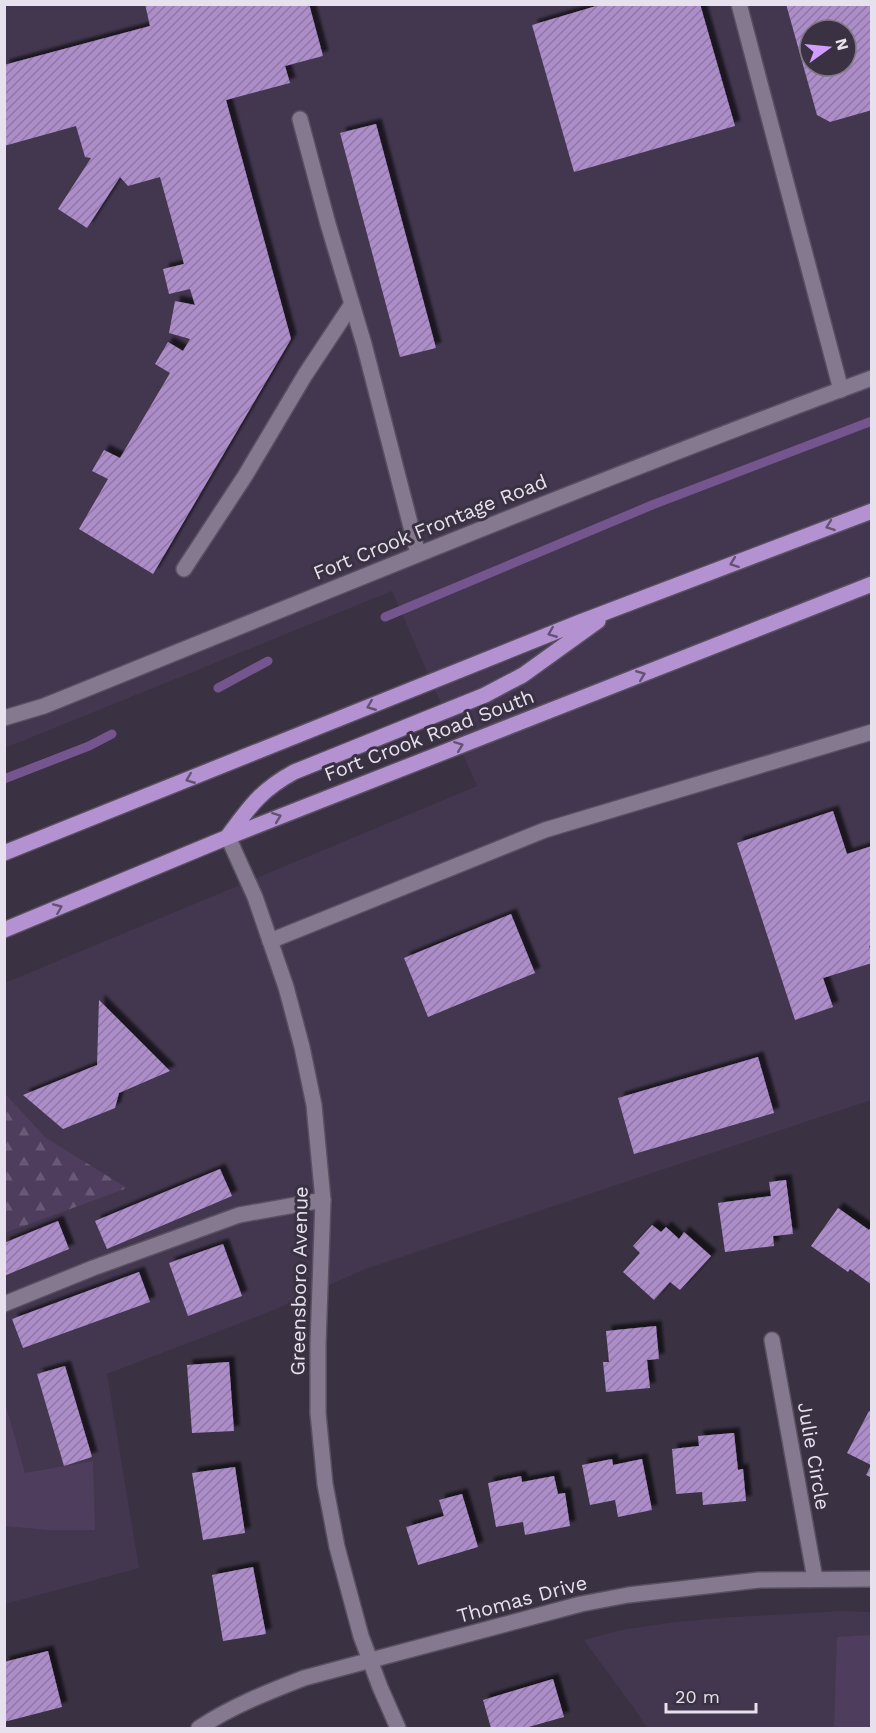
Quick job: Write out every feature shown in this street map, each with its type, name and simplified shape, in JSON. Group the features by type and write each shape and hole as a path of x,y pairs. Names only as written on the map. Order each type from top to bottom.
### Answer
{"main road":[{"path":"4,853 616,609 872,511"},
{"name":"Fort Crook Road South","path":"4,930 228,837 872,584"},
{"path":"228,837 262,793 278,781 294,772 485,695 523,675 616,609"}],"street":[{"path":"739,4 841,390"},
{"path":"300,118 328,224 364,344 418,554"},
{"path":"184,569 352,304"},
{"name":"Fort Crook Frontage Road","path":"4,718 44,706 418,554 722,434 872,378"},
{"path":"270,941 545,830 872,732"},
{"name":"Greensboro Avenue","path":"228,837 255,897 286,987 305,1058 314,1106 323,1200 318,1413 325,1484 337,1547 361,1636 369,1661 398,1728"},
{"path":"4,1304 93,1268 239,1215 323,1200"},
{"name":"Julie Circle","path":"772,1340 815,1578"},
{"name":"Thomas Drive","path":"199,1728 264,1693 304,1678 581,1604 628,1595 759,1580 872,1579"}],"shaded area":[{"path":"5,5 871,5 871,1100 365,1269 274,1310 107,1374 139,1568 5,1604 5,983 477,786 392,591 5,748"},
{"path":"843,1611 871,1612 871,1728 647,1728 584,1640 621,1630 676,1622"}],"green space":[{"path":"5,1094 46,1138 127,1188 5,1233"},
{"path":"5,1403 25,1473 93,1461 95,1530 48,1530 5,1526"},
{"path":"871,1635 871,1728 834,1728 837,1637"}],"building":[{"path":"145,4 309,4 323,56 285,66 290,83 226,100 291,339 153,574 79,529 108,479 92,471 104,450 120,458 170,373 155,364 168,342 183,351 190,339 169,333 175,301 195,305 190,289 169,294 163,269 184,264 160,177 128,186 120,177 87,228 58,209 91,158 85,157 76,126 4,146 4,65 150,26"},
{"path":"603,4 700,4 735,126 574,172 532,25"},
{"path":"786,4 872,4 872,110 830,122 817,115 807,78 858,78 858,18 798,18 798,47"},
{"path":"376,124 436,348 400,357 340,133"},
{"path":"833,811 847,854 872,846 872,945 869,946 872,963 823,978 833,1007 795,1020 737,843"},
{"path":"511,914 535,973 428,1017 404,958"},
{"path":"99,1000 170,1071 119,1093 115,1108 63,1129 23,1095 97,1065"},
{"path":"758,1057 774,1113 634,1154 618,1098"},
{"path":"220,1169 232,1196 107,1249 95,1221"},
{"path":"786,1180 793,1234 773,1236 774,1246 725,1252 718,1203 771,1196 769,1182"},
{"path":"838,1208 869,1230 872,1226 872,1285 850,1269 848,1272 811,1246"},
{"path":"58,1221 69,1249 4,1276 4,1243"},
{"path":"652,1225 661,1232 666,1227 679,1239 684,1232 711,1256 680,1290 670,1282 654,1300 623,1272 640,1253 633,1246"},
{"path":"223,1244 242,1296 188,1316 169,1263"},
{"path":"139,1272 150,1302 23,1348 12,1319"},
{"path":"656,1326 659,1359 647,1360 650,1388 606,1392 603,1362 609,1362 606,1331"},
{"path":"229,1362 234,1431 192,1433 187,1365"},
{"path":"65,1366 92,1457 64,1466 37,1374"},
{"path":"869,1411 872,1413 872,1478 866,1475 871,1465 847,1453"},
{"path":"734,1433 738,1470 743,1469 746,1501 703,1505 702,1492 676,1494 672,1449 699,1446 698,1436"},
{"path":"612,1459 613,1465 642,1459 652,1510 618,1517 615,1500 590,1505 582,1465"},
{"path":"235,1467 245,1533 203,1540 192,1473"},
{"path":"521,1476 522,1482 554,1476 558,1494 565,1493 570,1526 525,1535 523,1522 496,1527 488,1483"},
{"path":"462,1494 478,1547 418,1565 406,1527 444,1516 439,1500"},
{"path":"253,1567 266,1634 223,1641 212,1575"},
{"path":"48,1651 62,1707 4,1722 4,1662"},
{"path":"553,1679 564,1717 525,1728 491,1728 483,1700"}],"waterway":[{"path":"385,617 652,505 872,421"},
{"path":"218,688 268,661"},
{"path":"4,779 89,746 112,734"}]}
